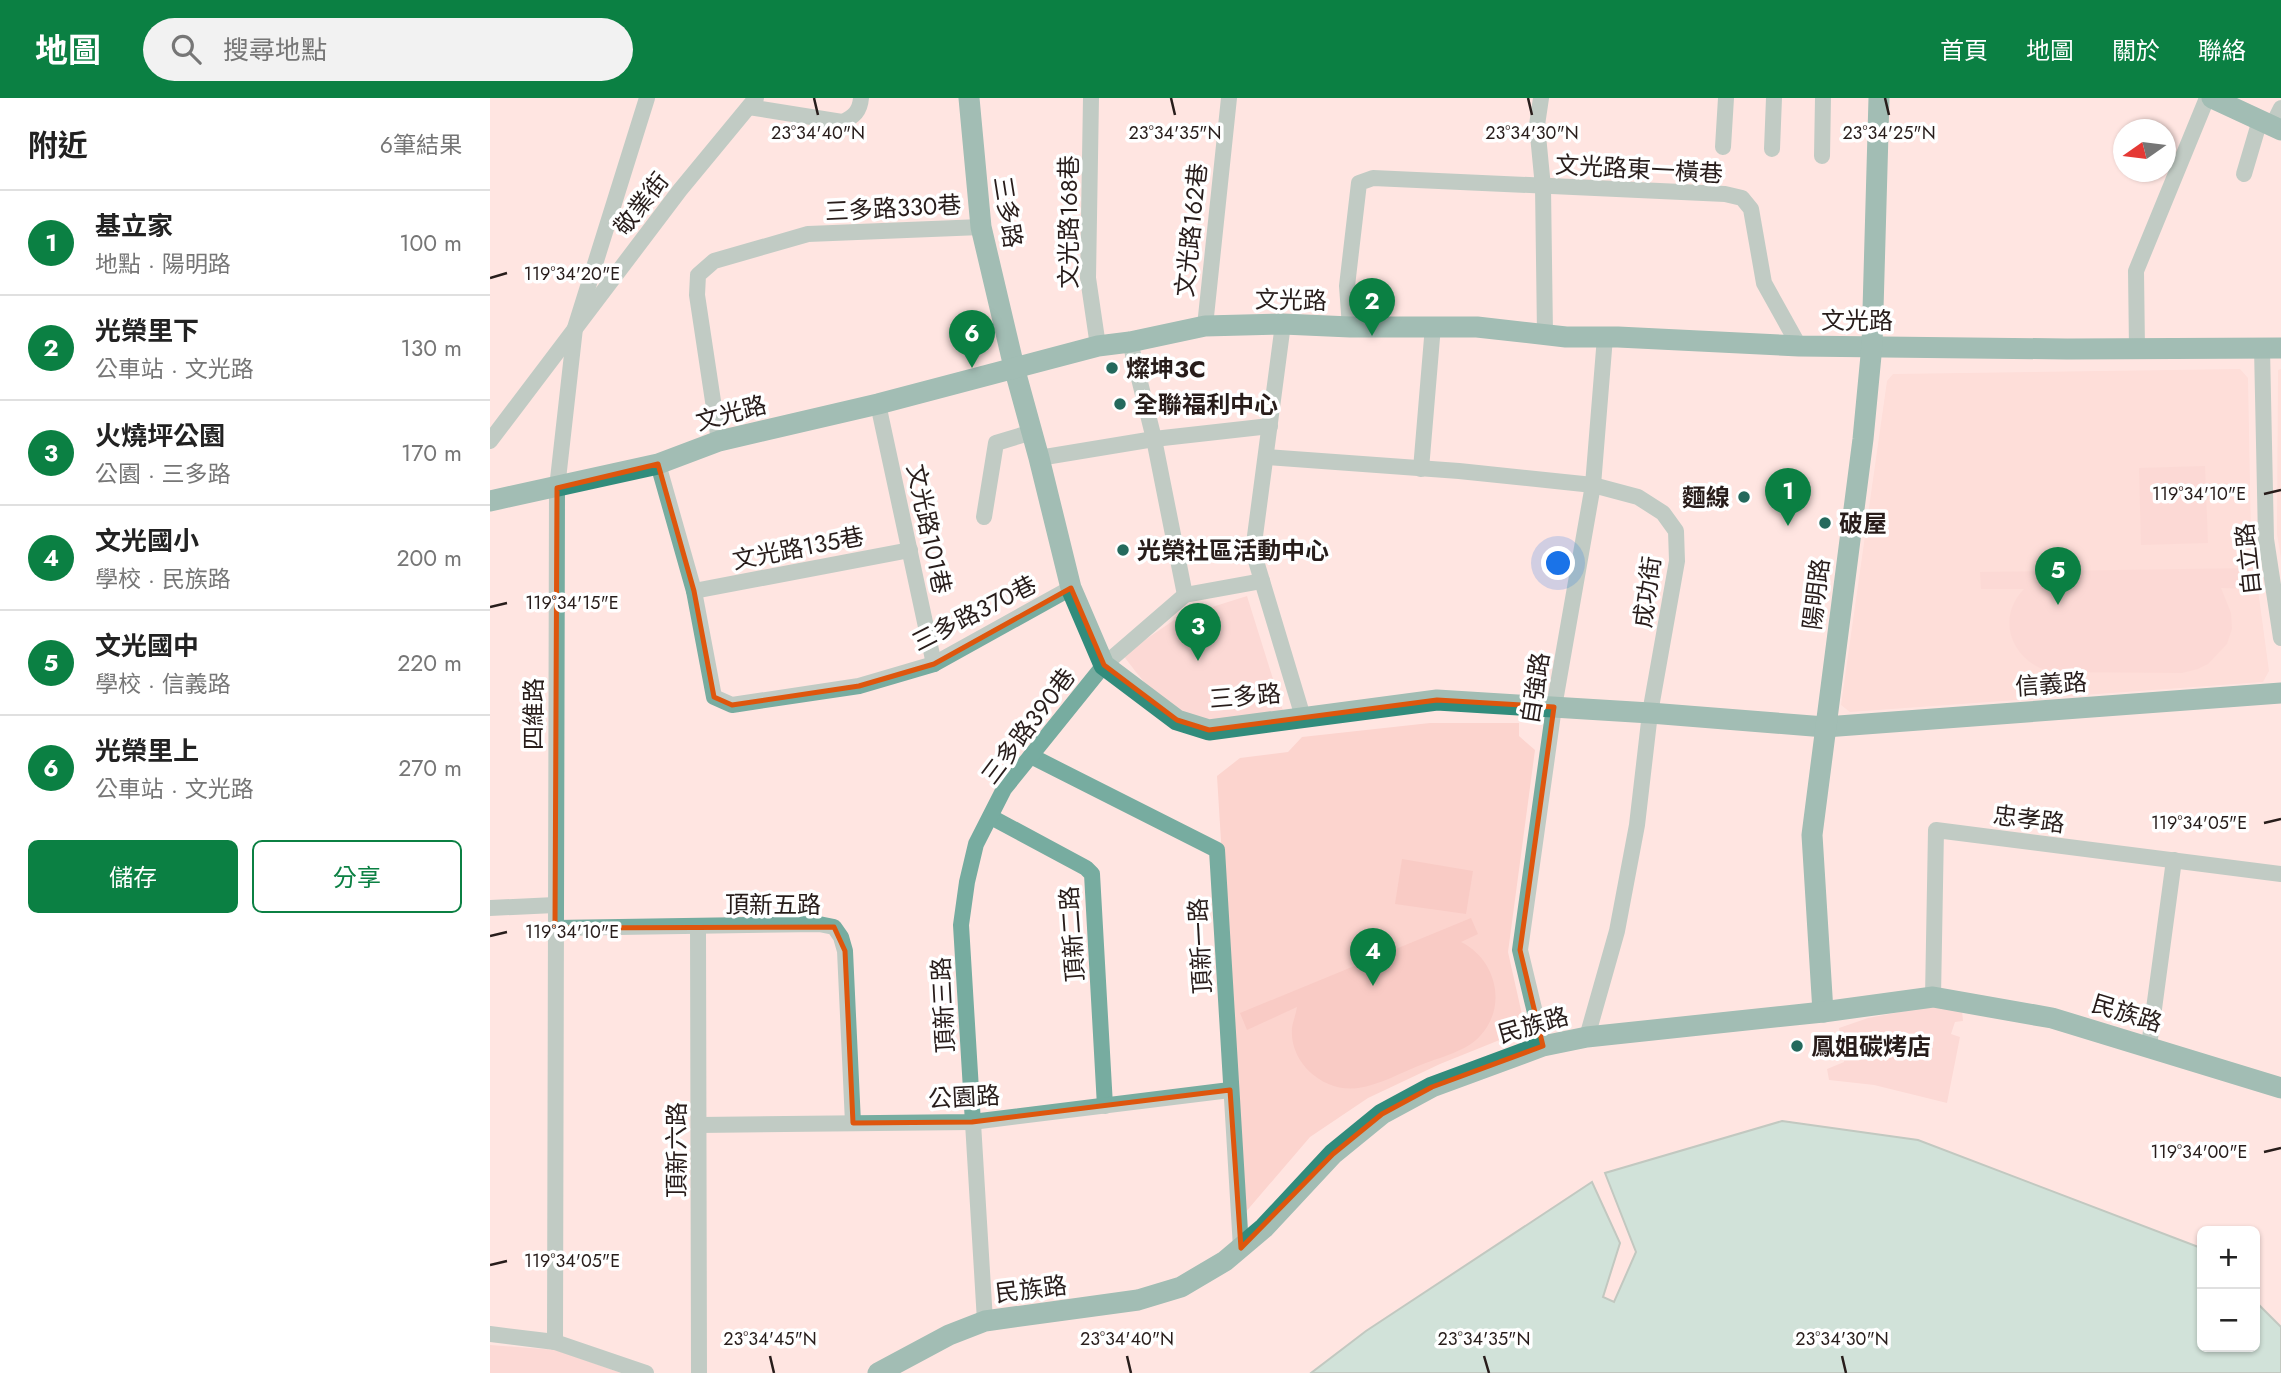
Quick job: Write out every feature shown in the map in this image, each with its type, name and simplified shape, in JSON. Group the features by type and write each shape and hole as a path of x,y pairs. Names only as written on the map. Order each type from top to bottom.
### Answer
{"street":[{"name":"四維路","path":"555,1342 557,488 575,328 647,98"},
{"path":"752,102 842,122 857,113 861,98"},
{"name":"三多路","path":"969,98 981,227 1071,587 1104,666 1177,720 1209,730 1437,701 1650,713 1825,727"},
{"name":"文光路168巷","path":"1091,98 1088,278 1098,346"},
{"name":"文光路162巷","path":"1205,326 1229,98"},
{"path":"1541,98 1537,125 1543,187 1545,334"},
{"path":"1723,147 1726,98"},
{"path":"1772,149 1774,98"},
{"path":"1822,156 1823,98"},
{"name":"陽明路","path":"1822,1012 1812,835 1863,439 1872,345 1880,98"},
{"path":"2137,349 2136,271 2207,98"},
{"path":"2212,98 2273,121 2244,174"},
{"name":"敬業街","path":"490,440 680,190 752,102"},
{"name":"文光路東一橫巷","path":"1349,327 1347,286 1359,183 1373,178 1725,194 1742,198 1751,209 1764,283 1798,346"},
{"name":"三多路330巷","path":"719,442 697,295 698,275 713,261 808,234 981,227"},
{"path":"1283,324 1254,551 1303,717"},
{"name":"文光路","path":"490,502 657,464 719,442 878,404 1098,346 1205,326 1283,324 1477,327 1566,337 1798,346 2272,348"},
{"path":"1421,468 1433,326"},
{"name":"自強路","path":"1543,1046 1520,950 1554,707 1593,485 1605,337"},
{"path":"1130,342 1154,439 1185,595 1262,582"},
{"name":"自立路","path":"2272,348 2266,539 2281,638"},
{"name":"文光路101巷","path":"878,404 934,664"},
{"path":"1039,458 1154,439 1270,426"},
{"path":"984,517 996,443 1032,432"},
{"name":"成功街","path":"1265,457 1421,468 1593,485 1638,497 1663,513 1676,531 1677,561 1650,713 1637,825 1617,931 1587,1037"},
{"path":"657,464 694,592"},
{"name":"文光路135巷","path":"694,592 910,550"},
{"name":"三多路370巷","path":"694,592 714,697 732,705 859,686 934,664 1071,587"},
{"name":"三多路390巷","path":"991,817 1004,789 1104,666 1185,595"},
{"name":"信義路","path":"1825,727 2281,693"},
{"name":"頂新一路","path":"1031,756 1217,849 1241,1248"},
{"name":"頂新二路","path":"991,817 1086,868 1092,874 1105,1106"},
{"name":"頂新三路","path":"985,1321 961,925 976,844 991,817"},
{"name":"忠孝路","path":"1933,997 1936,830 2281,874"},
{"path":"2149,1046 2174,860"},
{"path":"490,908 555,905"},
{"name":"頂新五路","path":"555,928 819,924 834,927 841,937 845,951 853,1123"},
{"name":"頂新六路","path":"698,926 699,1373"},
{"name":"民族路","path":"878,1373 939,1341 985,1321 1112,1305 1166,1293 1208,1273 1241,1248 1264,1228 1333,1154 1382,1114 1432,1087 1543,1046 1587,1037 1822,1012 1933,997 2052,1017 2281,1088"},
{"name":"公園路","path":"699,1125 972,1122 1230,1090"},
{"path":"490,1334 555,1342 646,1373"}],"highlighted area":[{"path":"658,464 694,591 714,697 732,705 859,686 934,664 1071,588 1104,665 1177,720 1209,730 1437,700 1554,707 1520,950 1543,1046 1432,1087 1382,1114 1333,1154 1241,1248 1230,1090 972,1122 853,1123 845,951 834,927 555,928 557,488"}],"shaded area":[{"path":"2240,369 2248,378 2251,538 2269,671 2263,682 1850,712 1841,705 1887,381 1893,374"},
{"path":"2281,369 2281,558 2277,534 2278,370"},
{"path":"2205,466 2208,543 2141,545 2139,468"},
{"path":"2253,568 2254,589 2221,588 2231,613 2232,629 2227,644 2208,664 2182,673 2050,672 2037,667 2017,649 2009,626 2010,613 2024,589 1981,589 1980,572"},
{"path":"1247,596 1284,714 1218,723 1183,718 1158,698 1123,655 1177,618"},
{"path":"1430,723 1519,723 1519,736 1535,750 1508,952 1523,1019 1514,1022 1512,1035 1440,1064 1368,1098 1310,1137 1244,1214 1217,776 1240,758 1288,752 1302,737"},
{"path":"1402,859 1473,871 1466,914 1395,904"},
{"path":"1471,918 1478,934 1461,942 1483,960 1490,971 1496,998 1489,1024 1475,1041 1461,1050 1374,1084 1345,1088 1333,1086 1311,1073 1296,1053 1292,1028 1297,1007 1247,1030 1240,1013"},
{"path":"1932,1006 1962,1010 1963,1021 1955,1022 1951,1034 1960,1037 1947,1103 1874,1085 1829,1080 1827,1069 1844,1062 1839,1028 1868,1018"},
{"path":"490,1345 556,1350 621,1373 490,1373"}],"water":[{"path":"1782,1121 1918,1140 2197,1246 2197,1352 2260,1352 2260,1306 2281,1327 2281,1373 1311,1373 1366,1331 1592,1182 1620,1243 1603,1297 1614,1302 1636,1252 1605,1173"}],"place":[{"name":"光榮里下","path":"1372,336"},
{"name":"光榮里上","path":"972,368"},
{"name":"燦坤3C","path":"1112,368"},
{"name":"全聯福利中心","path":"1120,404"},
{"name":"麵線","path":"1744,497"},
{"name":"破屋","path":"1825,523"},
{"name":"基立家","path":"1788,526"},
{"name":"光榮社區活動中心","path":"1123,550"},
{"name":"文光國中","path":"2058,605"},
{"name":"火燒坪公園","path":"1198,661"},
{"name":"文光國小","path":"1373,986"},
{"name":"鳳姐碳烤店","path":"1797,1046"}]}
